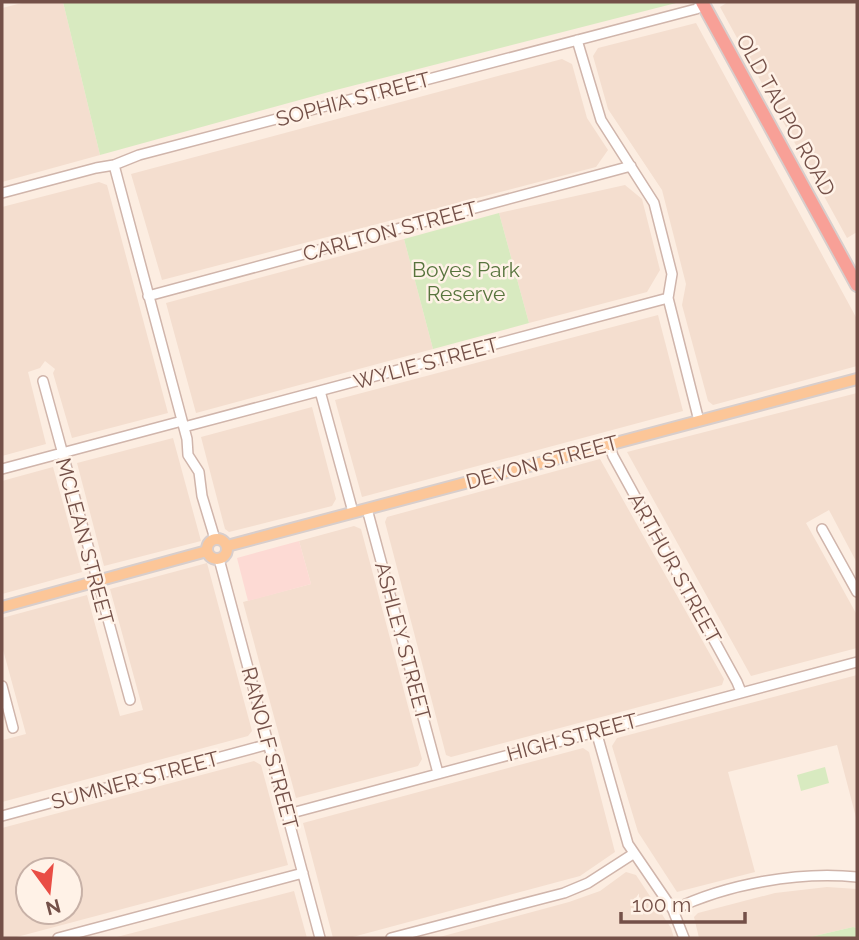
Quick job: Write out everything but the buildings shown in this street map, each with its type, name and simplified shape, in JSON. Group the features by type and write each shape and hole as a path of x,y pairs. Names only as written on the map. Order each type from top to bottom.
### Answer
{"highway":[{"name":"OLD TAUPO ROAD","path":"703,3 857,285"}],"main road":[{"name":"DEVON STREET","path":"228,546 857,379"},
{"path":"215,538 221,539 228,546 225,555 219,559 212,557 207,551 209,542 215,538"},
{"path":"2,607 207,551"}],"street":[{"name":"SOPHIA STREET","path":"2,193 696,9 703,3"},
{"path":"577,40 596,110 654,203 672,274 668,298 699,421"},
{"path":"114,165 183,424 188,455 199,472 201,492 215,538"},
{"name":"CARLTON STREET","path":"148,296 631,166"},
{"name":"WYLIE STREET","path":"2,469 320,391 668,298"},
{"name":"MCLEAN STREET","path":"43,381 130,700"},
{"path":"320,391 353,512"},
{"name":"ARTHUR STREET","path":"609,444 613,456 741,692"},
{"name":"ASHLEY STREET","path":"366,509 438,773"},
{"path":"822,529 857,592"},
{"name":"RANOLF STREET","path":"219,559 320,938"},
{"name":"HIGH STREET","path":"288,814 857,662"},
{"path":"2,686 13,728"},
{"path":"596,731 624,833 633,854 673,910 684,938"},
{"name":"SUMNER STREET","path":"2,816 269,744"},
{"path":"391,938 564,893 588,884 633,854"},
{"path":"58,938 303,873"},
{"path":"673,910 693,901 786,877 857,877"}],"shaded area":[{"path":"26,2 63,2 100,155 2,182 2,8"},
{"path":"728,2 857,2 857,232 847,238 720,7"},
{"path":"696,23 857,319 857,366 713,405 708,401 682,305 686,284 662,190 608,109 593,56 598,48"},
{"path":"562,59 572,64 587,118 608,150 596,167 162,280 131,174"},
{"path":"99,182 107,185 168,413 72,438 53,373 55,369 45,361 40,368 28,372 46,444 2,456 2,207"},
{"path":"625,185 642,199 660,270 647,292 529,323 499,213"},
{"path":"404,239 433,349 196,413 166,303"},
{"path":"658,315 683,411 362,497 335,400"},
{"path":"857,393 857,563 829,510 806,523 857,615 857,648 751,676 627,452"},
{"path":"312,407 336,499 332,506 229,532 225,529 201,437"},
{"path":"173,438 201,541 104,566 77,463"},
{"path":"600,459 724,679 722,685 451,757 446,755 385,522 387,517"},
{"path":"53,467 82,572 2,594 2,481"},
{"path":"354,526 361,529 422,759 418,766 296,798 243,602 311,584 299,541"},
{"path":"299,541 311,584 248,601 237,558"},
{"path":"207,563 252,731 248,736 2,802 2,738 3,740 26,734 2,646 2,618 87,595 120,716 143,710 110,589"},
{"path":"857,675 857,821 837,745 728,772 755,872 677,892 638,832 612,746 617,738"},
{"path":"583,748 589,752 615,852 580,876 349,938 333,938 303,823"},
{"path":"254,761 261,765 288,865 84,919 84,856 14,856 14,926 58,926 13,938 2,938 2,828"},
{"path":"626,872 636,875 671,928 674,938 436,938 569,902 600,891"},
{"path":"827,887 857,889 857,928 806,938 699,938 694,917 698,913 775,893"},
{"path":"294,891 307,938 113,938"}],"green space":[{"path":"63,2 680,2 336,90 100,155"},
{"name":"Boyes Park Reserve","path":"499,213 529,323 433,349 404,239"},
{"path":"825,767 829,783 801,791 797,775"},
{"path":"857,928 857,938 806,938"}]}
